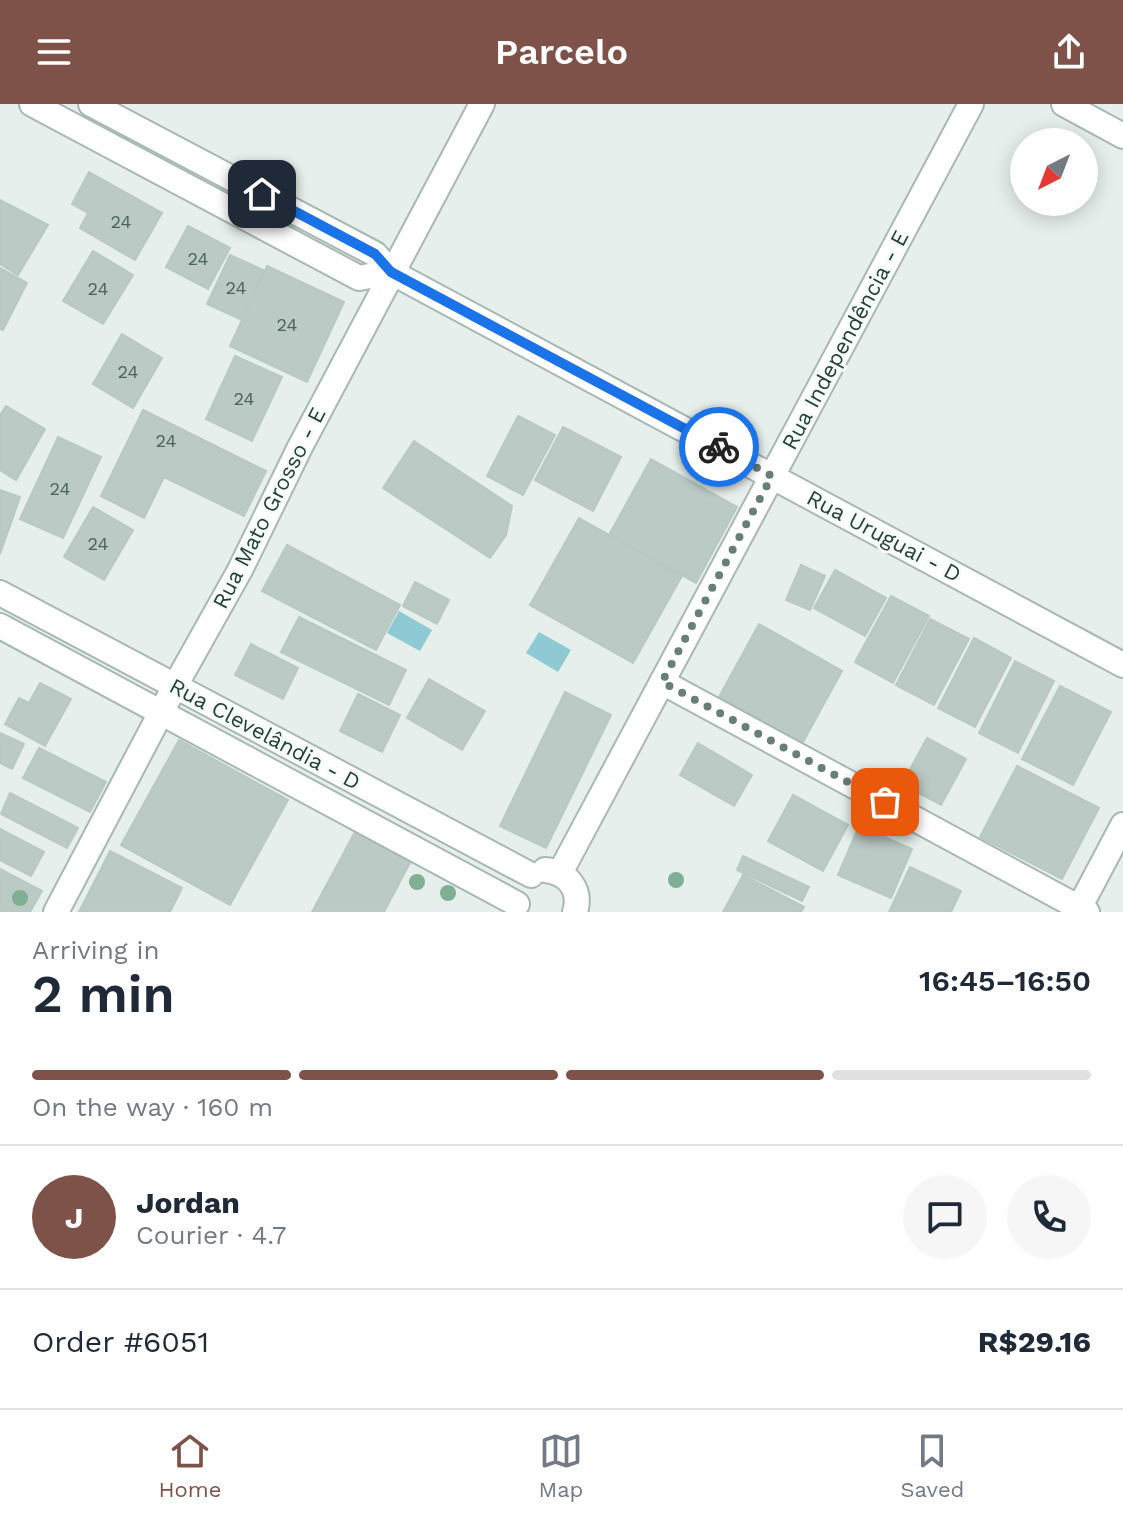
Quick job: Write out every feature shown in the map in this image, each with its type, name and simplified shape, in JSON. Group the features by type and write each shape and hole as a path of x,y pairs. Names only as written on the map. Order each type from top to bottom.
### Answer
{"street":[{"path":"32,104 359,278 391,272"},
{"name":"Rua Uruguai - D","path":"91,104 375,254 391,272 1123,665"},
{"name":"Rua Mato Grosso - E","path":"56,912 240,570 300,447 482,104"},
{"name":"Rua Independência - E","path":"560,873 971,104"},
{"path":"1064,104 1123,136"},
{"path":"194,190 206,165"},
{"name":"Rua Clevelândia - D","path":"0,593 531,875"},
{"name":"Rua Clevelândia - D","path":"0,626 381,830 519,908"},
{"path":"662,682 1081,911 1123,825"},
{"path":"381,830 396,804"},
{"path":"519,908 520,888 531,875 545,870 560,873 571,882 576,906 599,912"}],"water":[{"path":"399,611 432,630 420,651 387,633"},
{"path":"539,632 571,650 558,672 526,653"}],"building":[{"path":"89,172 162,213 135,260 80,228 88,213 72,204"},
{"path":"0,200 48,225 18,275 0,264"},
{"path":"188,226 230,248 208,289 166,267"},
{"path":"93,251 133,275 103,324 63,301"},
{"path":"230,255 265,271 242,320 207,304"},
{"path":"267,266 344,302 307,382 230,346"},
{"path":"0,268 27,283 3,330 0,329"},
{"path":"122,334 162,358 133,408 93,384"},
{"path":"235,356 282,377 252,441 206,419"},
{"path":"6,406 45,429 16,480 0,470 0,415"},
{"path":"143,410 266,471 244,516 164,477 144,518 101,496"},
{"path":"518,416 555,435 523,495 487,476"},
{"path":"563,427 621,457 593,511 535,480"},
{"path":"58,437 101,457 63,538 20,519"},
{"path":"414,441 512,506 506,535 490,558 383,488"},
{"path":"651,459 737,507 696,583 609,535"},
{"path":"0,490 20,497 0,554"},
{"path":"93,507 133,530 104,580 64,557"},
{"path":"579,518 682,576 633,663 530,605"},
{"path":"287,545 400,605 376,650 262,591"},
{"path":"801,565 825,576 810,610 786,600"},
{"path":"835,570 886,598 865,636 814,608"},
{"path":"415,582 449,600 437,624 403,606"},
{"path":"891,596 929,616 893,683 855,662"},
{"path":"299,617 406,670 389,705 281,652"},
{"path":"930,619 969,639 934,705 896,685"},
{"path":"759,624 842,671 802,744 719,697"},
{"path":"974,638 1011,658 975,727 938,708"},
{"path":"251,644 298,668 283,699 235,675"},
{"path":"1015,661 1054,681 1018,753 979,733"},
{"path":"429,679 485,711 462,750 407,718"},
{"path":"40,683 71,699 45,746 5,724 19,698 29,703"},
{"path":"1060,686 1111,712 1073,785 1022,759"},
{"path":"565,692 611,715 546,848 500,826"},
{"path":"358,694 400,715 382,752 340,731"},
{"path":"0,733 24,744 12,769 0,763"},
{"path":"927,738 966,759 941,805 902,784"},
{"path":"179,740 288,800 230,905 121,845"},
{"path":"698,743 752,775 734,806 680,775"},
{"path":"39,748 106,782 90,812 23,778"},
{"path":"1017,766 1099,808 1062,879 980,837"},
{"path":"10,793 78,828 67,848 1,814"},
{"path":"793,795 848,825 823,871 768,841"},
{"path":"859,826 912,849 891,898 838,875"},
{"path":"0,829 44,852 31,876 0,860"},
{"path":"356,830 412,859 384,912 312,912"},
{"path":"110,851 182,888 170,912 79,912"},
{"path":"743,856 809,887 802,901 737,870"},
{"path":"910,867 961,891 951,912 889,912"},
{"path":"0,869 42,891 30,912 0,912"},
{"path":"743,875 804,907 801,912 723,912"}],"way so far":[{"path":"719,447 772,476 662,682 885,802"}],"route":[{"path":"262,194 375,254 391,272 719,447"}]}
